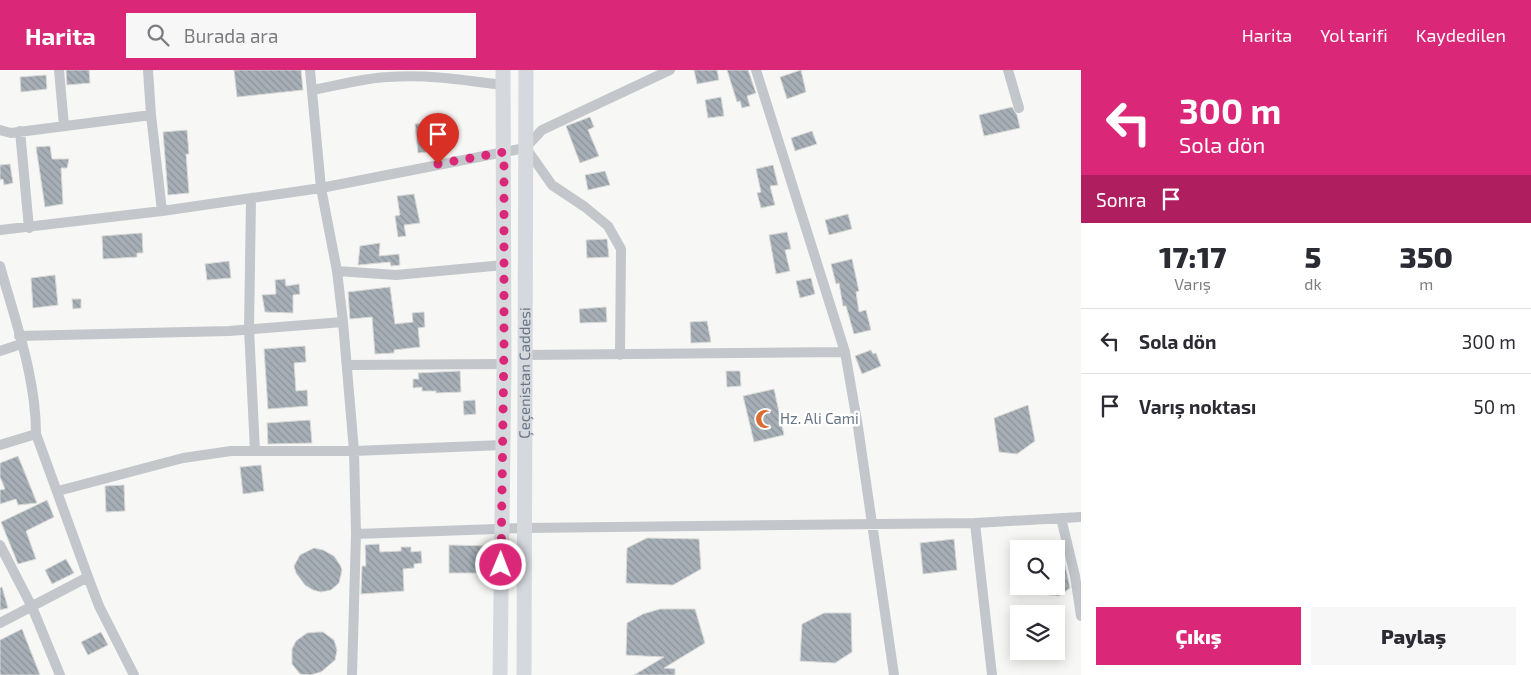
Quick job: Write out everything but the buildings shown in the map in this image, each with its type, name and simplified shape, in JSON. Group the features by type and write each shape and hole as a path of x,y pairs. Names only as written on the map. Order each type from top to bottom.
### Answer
{"main road":[{"name":"Çeçenistan Caddesi","path":"524,675 526,70"},
{"name":"Çeçenistan Caddesi","path":"500,675 504,364 503,77"}],"street":[{"path":"59,70 64,126"},
{"path":"148,70 162,211"},
{"path":"310,70 321,188 337,271 343,322 354,451 356,534 352,675"},
{"path":"0,230 162,211 321,188 525,148 542,130 670,70"},
{"path":"756,70 844,352 894,675"},
{"path":"1008,70 1019,108"},
{"path":"312,90 411,73 432,76 503,77"},
{"path":"0,130 10,133 151,115"},
{"path":"20,132 29,228"},
{"path":"525,148 552,185 586,207 608,226 620,249 620,355"},
{"path":"250,198 249,329 255,451"},
{"path":"337,271 396,275 504,265"},
{"path":"0,266 20,340 36,420 36,434 99,606 134,675"},
{"path":"0,351 20,340 249,329 343,322"},
{"path":"526,356 844,352"},
{"path":"347,365 504,364"},
{"path":"0,445 36,434"},
{"path":"58,491 183,458 231,451 354,451 503,445"},
{"path":"356,534 525,528 975,523 1081,517"},
{"path":"1061,518 1075,576 1081,616"},
{"path":"975,523 992,675"},
{"path":"0,544 32,607 60,675"},
{"path":"0,622 88,577"}],"place":[{"name":"Hz. Ali Cami","path":"765,419"}],"route":[{"path":"438,164 504,152 501,565"}]}
